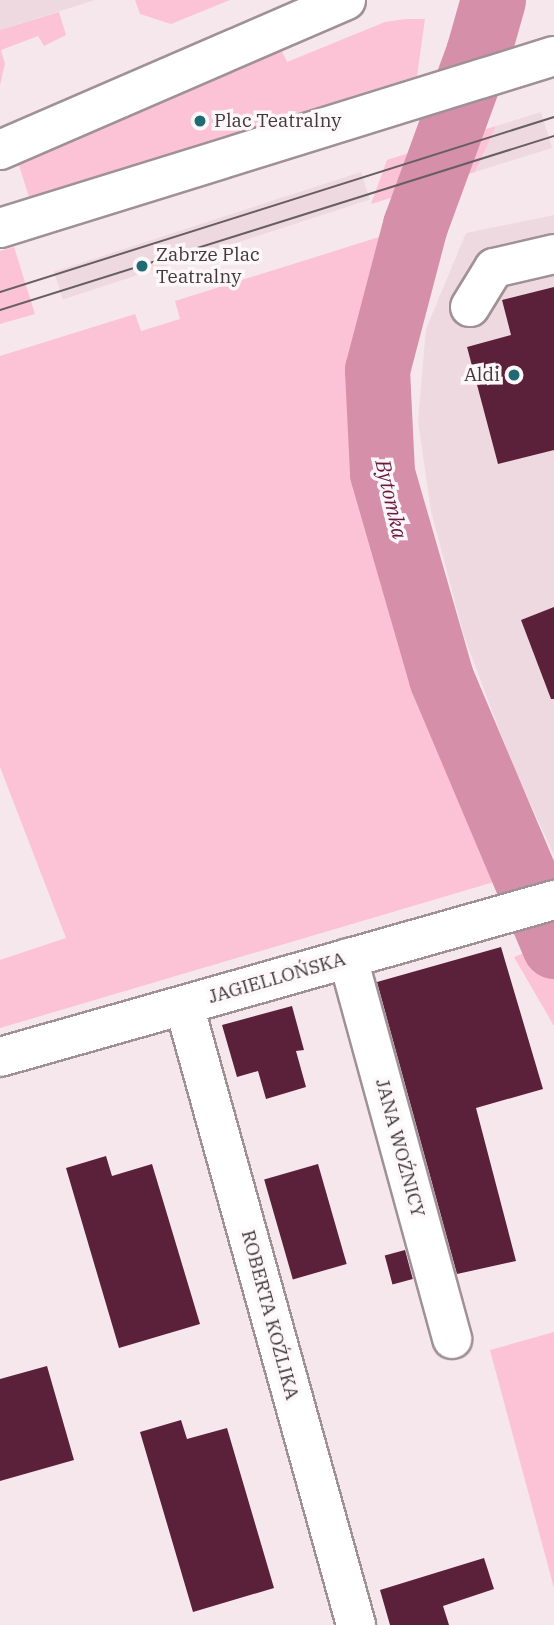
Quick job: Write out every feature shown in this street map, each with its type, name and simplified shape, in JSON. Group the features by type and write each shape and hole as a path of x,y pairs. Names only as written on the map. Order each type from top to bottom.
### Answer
{"street":[{"path":"0,150 346,0"},
{"path":"0,228 538,61"},
{"path":"470,307 495,268 554,254"},
{"name":"JAGIELLOŃSKA","path":"0,1057 554,900"},
{"name":"JANA WOŹNICY","path":"348,958 452,1339"},
{"name":"ROBERTA KOŹLIKA","path":"184,1005 356,1625"}],"shaded area":[{"path":"0,0 95,0 0,30"},
{"path":"135,0 230,0 171,24 140,14"},
{"path":"59,12 66,35 44,46 38,36 1,50 5,64 0,85 0,30"},
{"path":"425,19 417,76 29,197 18,162 282,51 287,62 385,22"},
{"path":"541,112 552,148 475,172 496,126"},
{"path":"496,126 475,172 371,204 387,160"},
{"path":"361,172 370,200 63,299 54,272"},
{"path":"554,215 554,855 512,764 464,636 431,511 418,421 426,329 466,233"},
{"path":"392,233 364,365 372,485 429,679 504,879 0,1028 0,960 66,938 0,767 0,356 135,314 141,331 180,319 175,301"},
{"path":"14,247 35,314 0,324 0,251"},
{"path":"532,950 554,977 554,1026 514,957"},
{"path":"554,1332 554,1588 490,1350"}],"building":[{"name":"Aldi","path":"554,287 554,450 498,464 467,347 511,335 502,300"},
{"path":"554,607 554,699 551,699 521,620"},
{"path":"501,947 543,1089 476,1108 516,1261 457,1274 377,982"},
{"path":"292,1006 304,1050 296,1051 306,1087 266,1099 258,1071 237,1077 222,1025"},
{"path":"106,1156 112,1176 152,1164 200,1324 119,1348 66,1168"},
{"path":"318,1164 347,1264 293,1279 264,1179"},
{"path":"405,1250 413,1279 392,1284 385,1255"},
{"path":"47,1366 74,1460 0,1481 0,1379"},
{"path":"181,1420 187,1439 227,1428 274,1588 193,1612 140,1432"},
{"path":"484,1558 494,1589 443,1606 449,1625 390,1625 380,1590"}],"waterway":[{"name":"Bytomka","path":"493,0 478,53 415,225 377,370 382,473 441,678 554,946"}],"tram line":[{"path":"0,292 554,117"},
{"path":"0,310 554,136"}],"place":[{"name":"Plac Teatralny","path":"200,121"},
{"name":"Zabrze Plac Teatralny","path":"142,266"},
{"name":"Aldi","path":"514,375"}]}
